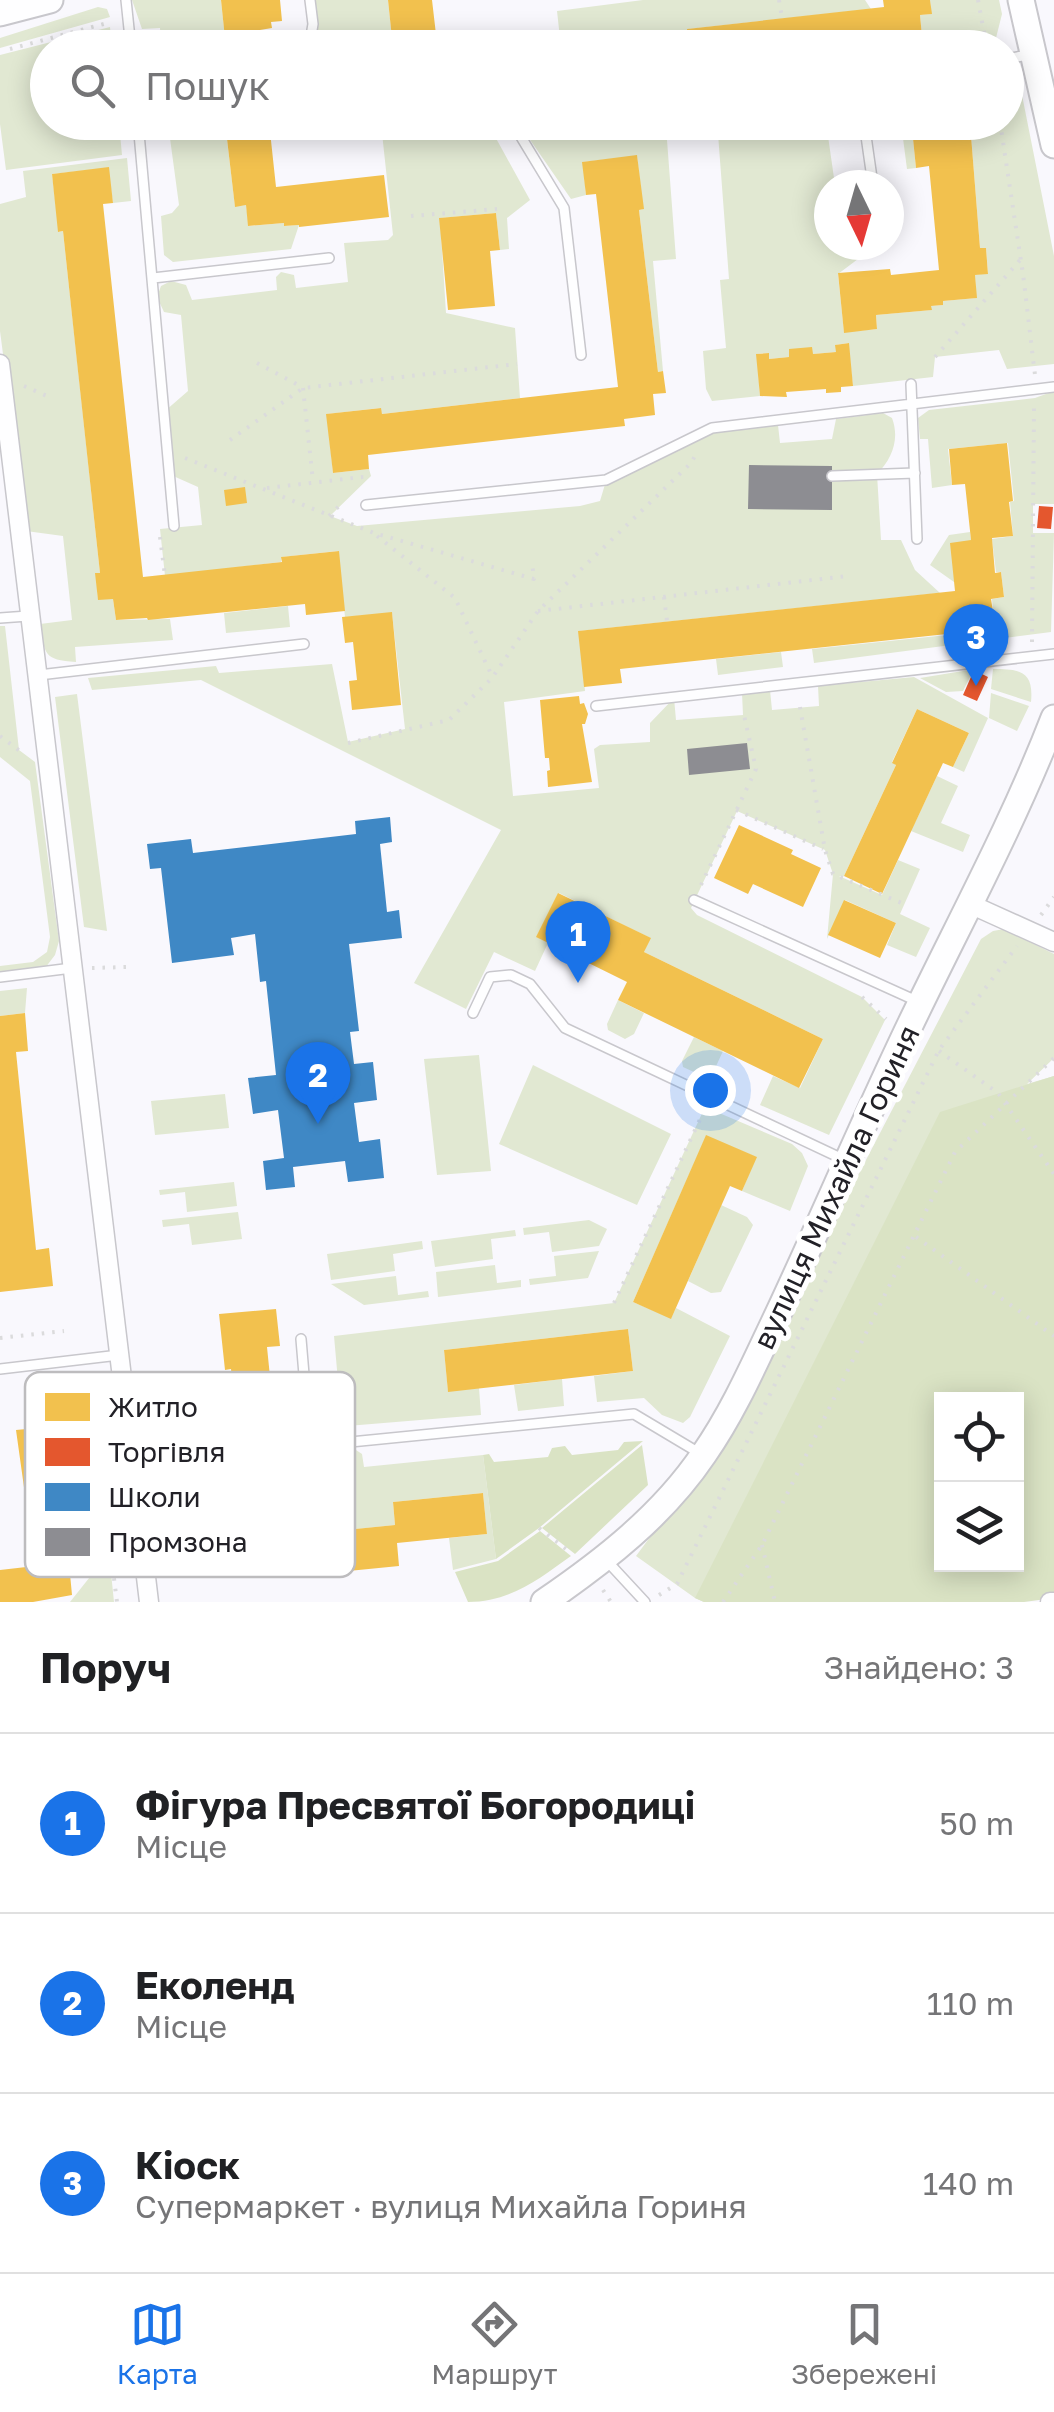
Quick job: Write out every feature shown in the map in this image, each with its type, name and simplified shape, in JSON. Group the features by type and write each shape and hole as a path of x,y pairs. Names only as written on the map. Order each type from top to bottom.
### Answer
{"street":[{"path":"4,8 50,0"},
{"path":"1021,0 1054,144"},
{"path":"0,364 121,1372"},
{"name":"вулиця Михайла Гориня","path":"544,1602 602,1570 703,1456 736,1402 922,1003 972,905 1053,724"},
{"path":"972,905 1054,942"},
{"path":"146,1577 149,1602"}],"lane":[{"path":"126,0 129,30"},
{"path":"310,0 312,30"},
{"path":"1024,56 1033,54"},
{"path":"140,140 174,526"},
{"path":"523,140 564,208 581,355"},
{"path":"867,140 871,170"},
{"path":"153,278 329,258"},
{"path":"911,384 917,539"},
{"path":"366,505 606,480 712,428 912,404 1035,384 1054,386"},
{"path":"832,476 915,473"},
{"path":"0,618 28,616"},
{"path":"38,676 304,644"},
{"path":"596,706 1054,654"},
{"path":"694,900 922,1003"},
{"path":"0,977 72,968"},
{"path":"473,1013 490,978 511,975 530,984 565,1028 850,1162"},
{"path":"300,1339 303,1372"},
{"path":"0,1369 119,1355"},
{"path":"355,1442 634,1414 703,1456"},
{"path":"602,1570 646,1602"}],"path":[{"path":"780,0 782,18"},
{"path":"978,0 984,30"},
{"path":"84,30 115,22"},
{"path":"10,49 30,44"},
{"path":"1003,140 1035,384 1033,635 1029,656"},
{"path":"411,216 497,209"},
{"path":"935,357 1021,260"},
{"path":"257,363 303,388"},
{"path":"230,440 303,388 517,364"},
{"path":"303,388 314,482"},
{"path":"348,743 449,720 492,678 538,611 691,463 700,448"},
{"path":"262,489 370,476"},
{"path":"343,502 329,516 374,534 534,579 532,562"},
{"path":"374,534 456,598 492,678"},
{"path":"538,611 848,576"},
{"path":"664,596 667,622"},
{"path":"800,707 825,850 834,874 904,904"},
{"path":"694,900 756,769 744,715"},
{"path":"0,736 34,762"},
{"path":"736,810 825,850"},
{"path":"646,1602 678,1584 938,1050 1029,930"},
{"path":"72,968 126,968"},
{"path":"862,997 886,1019"},
{"path":"938,1050 998,1093 1054,1174"},
{"path":"723,1602 762,1544 956,1152 1054,1058"},
{"path":"614,1304 705,1107"},
{"path":"914,1236 1054,1336"},
{"path":"0,1338 64,1332"},
{"path":"539,1528 574,1556"},
{"path":"762,1544 774,1602"},
{"path":"602,1570 611,1602"},
{"path":"113,1577 116,1602"}],"green space":[{"path":"132,0 221,0 224,30 142,29"},
{"path":"315,0 388,0 391,30 318,30"},
{"path":"643,0 865,0 871,9 688,30 559,30 557,11"},
{"path":"930,0 999,0 1002,14 998,30 921,30 920,15 931,14"},
{"path":"98,7 107,9 110,17 64,30 30,30 30,40 0,48 0,38"},
{"path":"30,47 30,140 121,140 122,155 6,170 0,124 0,55"},
{"path":"1024,105 1054,256 1054,364 1007,369 999,350 935,357 933,377 853,386 848,343 836,345 836,352 813,354 789,349 789,357 769,359 768,353 757,354 760,396 712,401 706,389 703,351 726,348 720,280 729,279 718,140 829,140 833,170 814,170 814,260 857,260 838,274 844,332 877,329 876,315 931,310 931,306 943,305 943,301 976,298 975,275 988,273 986,248 980,248 971,140 1024,140"},
{"path":"170,140 227,140 235,206 246,205 249,226 299,225 291,249 173,262 164,255 161,216 172,213 179,205"},
{"path":"383,140 497,140 530,200 507,218 509,249 500,250 496,213 440,218 446,313 515,328 520,398 382,414 380,408 327,414 333,473 369,469 371,476 330,516 357,526 580,506 600,501 606,481 709,432 778,425 780,443 832,439 836,419 883,413 892,418 893,448 877,474 881,540 901,540 915,570 940,593 579,631 585,691 504,702 513,796 599,788 594,749 600,745 650,742 650,723 674,698 676,720 743,715 742,693 770,690 772,710 819,706 818,686 914,677 988,718 964,772 953,767 969,733 917,709 892,762 896,765 844,876 839,876 882,895 898,860 920,869 900,914 930,928 916,957 887,945 896,923 845,900 827,939 833,874 825,850 737,811 691,908 697,915 862,997 885,1020 829,1135 760,1105 773,1076 800,1088 823,1039 644,952 650,938 559,893 537,937 548,943 535,971 494,952 466,1009 414,983 501,830 201,680 92,690 88,678 216,666 219,673 332,664 348,742 405,729 392,613 345,617 338,551 165,576 160,529 202,525 198,487 171,475 165,411 188,391 181,315 164,312 157,297 161,286 171,281 186,285 192,300 277,290 276,277 281,272 294,275 296,288 348,282 344,243 388,240 393,235"},
{"path":"530,140 667,140 676,259 653,261 663,371 658,372 639,210 643,209 637,156 583,162 586,195 571,199"},
{"path":"903,140 913,140 916,168 907,169"},
{"path":"127,158 131,201 113,203 108,168 52,174 59,232 63,231 100,573 96,573 98,599 113,599 116,620 170,619 173,640 75,647 76,662 65,661 48,654 40,624 72,620 63,536 26,531 0,331 0,204 26,197 23,171"},
{"path":"1054,391 1054,504 1033,504 1033,533 1054,533 1051,632 814,663 812,649 947,635 947,629 961,627 961,622 994,619 992,599 1004,597 992,539 1013,536 1008,443 948,449 952,485 932,488 928,439 920,439 918,418 929,410 1035,398"},
{"path":"970,532 971,540 954,582 930,565 949,535"},
{"path":"288,606 290,627 226,633 224,613"},
{"path":"0,626 5,626 19,750 35,762 59,941 55,955 42,972 0,977 0,966 33,962 47,952 50,937 30,781 0,757"},
{"path":"781,652 783,667 718,675 716,659"},
{"path":"993,669 1023,674 1030,684 1031,702 991,689"},
{"path":"973,671 963,691 946,692 920,678"},
{"path":"991,693 1029,706 1017,731 989,718"},
{"path":"77,694 107,931 84,927 55,697"},
{"path":"937,776 958,786 941,823 970,835 963,852 911,831"},
{"path":"1004,929 1054,954 1054,1058 1027,1084 1054,1076 1024,1602 704,1602 636,1556 715,1450 981,939"},
{"path":"27,988 25,1013 0,1016 0,991"},
{"path":"618,1000 644,1013 634,1034 625,1039 608,1030"},
{"path":"694,1037 723,1051 707,1078 683,1067 682,1061"},
{"path":"479,1055 491,1171 437,1175 424,1059"},
{"path":"533,1065 671,1134 637,1205 499,1144"},
{"path":"1054,1076 1054,1598 1024,1602 704,1602 695,1598 940,1112"},
{"path":"225,1094 229,1128 155,1135 151,1101"},
{"path":"705,1107 792,1144 802,1153 808,1166 790,1211 742,1191 756,1157 706,1136 633,1302 671,1318 676,1308 730,1336 690,1417 683,1423 662,1415 644,1398 597,1402 594,1376 633,1371 628,1329 444,1350 448,1391 479,1388 481,1415 355,1425 355,1372 337,1372 334,1336 614,1303"},
{"path":"234,1182 237,1206 187,1212 185,1192 160,1195 159,1190"},
{"path":"721,1205 747,1217 753,1225 721,1292 711,1293 688,1281"},
{"path":"238,1212 242,1239 192,1245 189,1224 163,1227 162,1220"},
{"path":"589,1220 607,1229 599,1246 552,1252 549,1232 524,1235 523,1228"},
{"path":"515,1230 516,1236 491,1239 493,1259 435,1267 431,1241"},
{"path":"422,1241 423,1249 393,1254 395,1271 331,1280 327,1254"},
{"path":"599,1251 588,1278 530,1285 529,1279 556,1276 554,1256"},
{"path":"495,1265 497,1283 521,1280 521,1287 438,1297 436,1272"},
{"path":"396,1276 398,1295 428,1291 429,1297 364,1305 331,1284"},
{"path":"562,1379 564,1406 518,1411 514,1385"},
{"path":"643,1441 496,1559 483,1455 489,1454 494,1462 548,1457 552,1448 565,1446 572,1455 618,1450 624,1442"},
{"path":"642,1445 648,1485 575,1554 542,1528"},
{"path":"355,1450 362,1454 364,1467 483,1455 496,1559 453,1570 449,1538 487,1534 483,1493 393,1502 395,1525 355,1529"},
{"path":"540,1531 571,1556 511,1594 468,1602 455,1572 498,1561"},
{"path":"90,1577 111,1577 114,1602 70,1602"}],"building: Житло":[{"path":"221,0 280,0 282,21 271,22 272,28 224,30"},
{"path":"388,0 432,0 435,30 391,30"},
{"path":"883,0 930,0 932,14 920,15 921,30 687,30 687,29 884,7"},
{"path":"227,140 271,140 276,187 384,175 389,217 299,227 284,223 248,226 246,205 235,207"},
{"path":"913,140 971,140 980,248 986,248 988,274 975,275 977,298 943,301 943,305 931,306 932,310 876,315 877,329 844,333 838,273 890,269 891,275 939,270 929,166 916,168"},
{"path":"637,155 644,209 639,210 658,372 663,371 666,393 653,394 655,415 624,419 625,426 368,455 369,469 333,473 326,414 381,408 382,414 618,387 596,194 586,195 582,162"},
{"path":"109,167 113,203 103,204 143,577 282,562 281,557 339,551 345,611 306,615 305,604 116,620 113,599 98,600 95,573 100,573 63,231 58,232 52,174"},
{"path":"496,213 500,250 490,251 495,306 448,310 439,218"},
{"path":"849,343 853,386 841,387 841,392 826,393 826,389 786,392 787,397 760,396 756,354 769,353 769,359 789,357 789,349 812,347 813,354 836,352 835,345"},
{"path":"1007,443 1013,536 992,538 995,573 1001,572 1004,597 991,599 994,618 960,622 961,627 946,628 947,634 620,669 622,683 584,687 578,631 955,591 950,543 971,540 965,484 952,485 949,449"},
{"path":"245,487 247,503 226,506 224,490"},
{"path":"392,612 401,705 352,710 349,681 357,680 353,642 345,643 342,617"},
{"path":"579,696 588,714 582,724 592,782 548,787 549,758 545,758 540,700"},
{"path":"917,709 969,733 953,767 943,763 882,894 844,876 896,765 892,763"},
{"path":"739,825 821,868 803,907 753,884 748,894 714,878"},
{"path":"558,893 651,938 644,952 823,1039 799,1088 618,1000 627,982 536,937"},
{"path":"844,900 896,923 880,958 828,935"},
{"path":"25,1013 28,1051 16,1052 36,1250 49,1248 53,1286 0,1292 0,1016"},
{"path":"706,1135 757,1157 742,1191 730,1186 671,1319 633,1302"},
{"path":"276,1309 280,1346 267,1347 270,1372 225,1370 219,1314"},
{"path":"628,1329 633,1371 448,1392 444,1350"},
{"path":"25,1429 25,1494 16,1430"},
{"path":"483,1493 487,1534 397,1543 399,1566 355,1570 355,1529 395,1525 393,1502"},
{"path":"25,1567 25,1577 70,1577 72,1595 33,1602 0,1602 0,1570"}],"building: Торгівля":[{"path":"1039,506 1053,507 1051,529 1037,528"},
{"path":"974,670 988,677 977,701 963,695"}],"building: Школи":[{"path":"390,817 392,842 380,844 387,912 399,910 402,938 349,944 359,1031 350,1032 354,1064 373,1062 377,1100 354,1103 359,1142 380,1139 384,1178 348,1182 345,1161 293,1167 295,1187 266,1190 263,1161 284,1158 278,1110 253,1114 248,1078 276,1075 266,981 260,982 255,934 231,938 234,955 172,963 161,868 150,869 147,844 191,839 193,853 356,834 355,821"}],"building: Промзона":[{"path":"749,465 832,466 832,510 748,509"},
{"path":"747,743 750,769 689,775 687,749"}],"place":[{"name":"Кіоск","path":"976,686"},
{"name":"Фігура Пресвятої Богородиці","path":"578,983"},
{"name":"Еколенд","path":"318,1124"}]}
